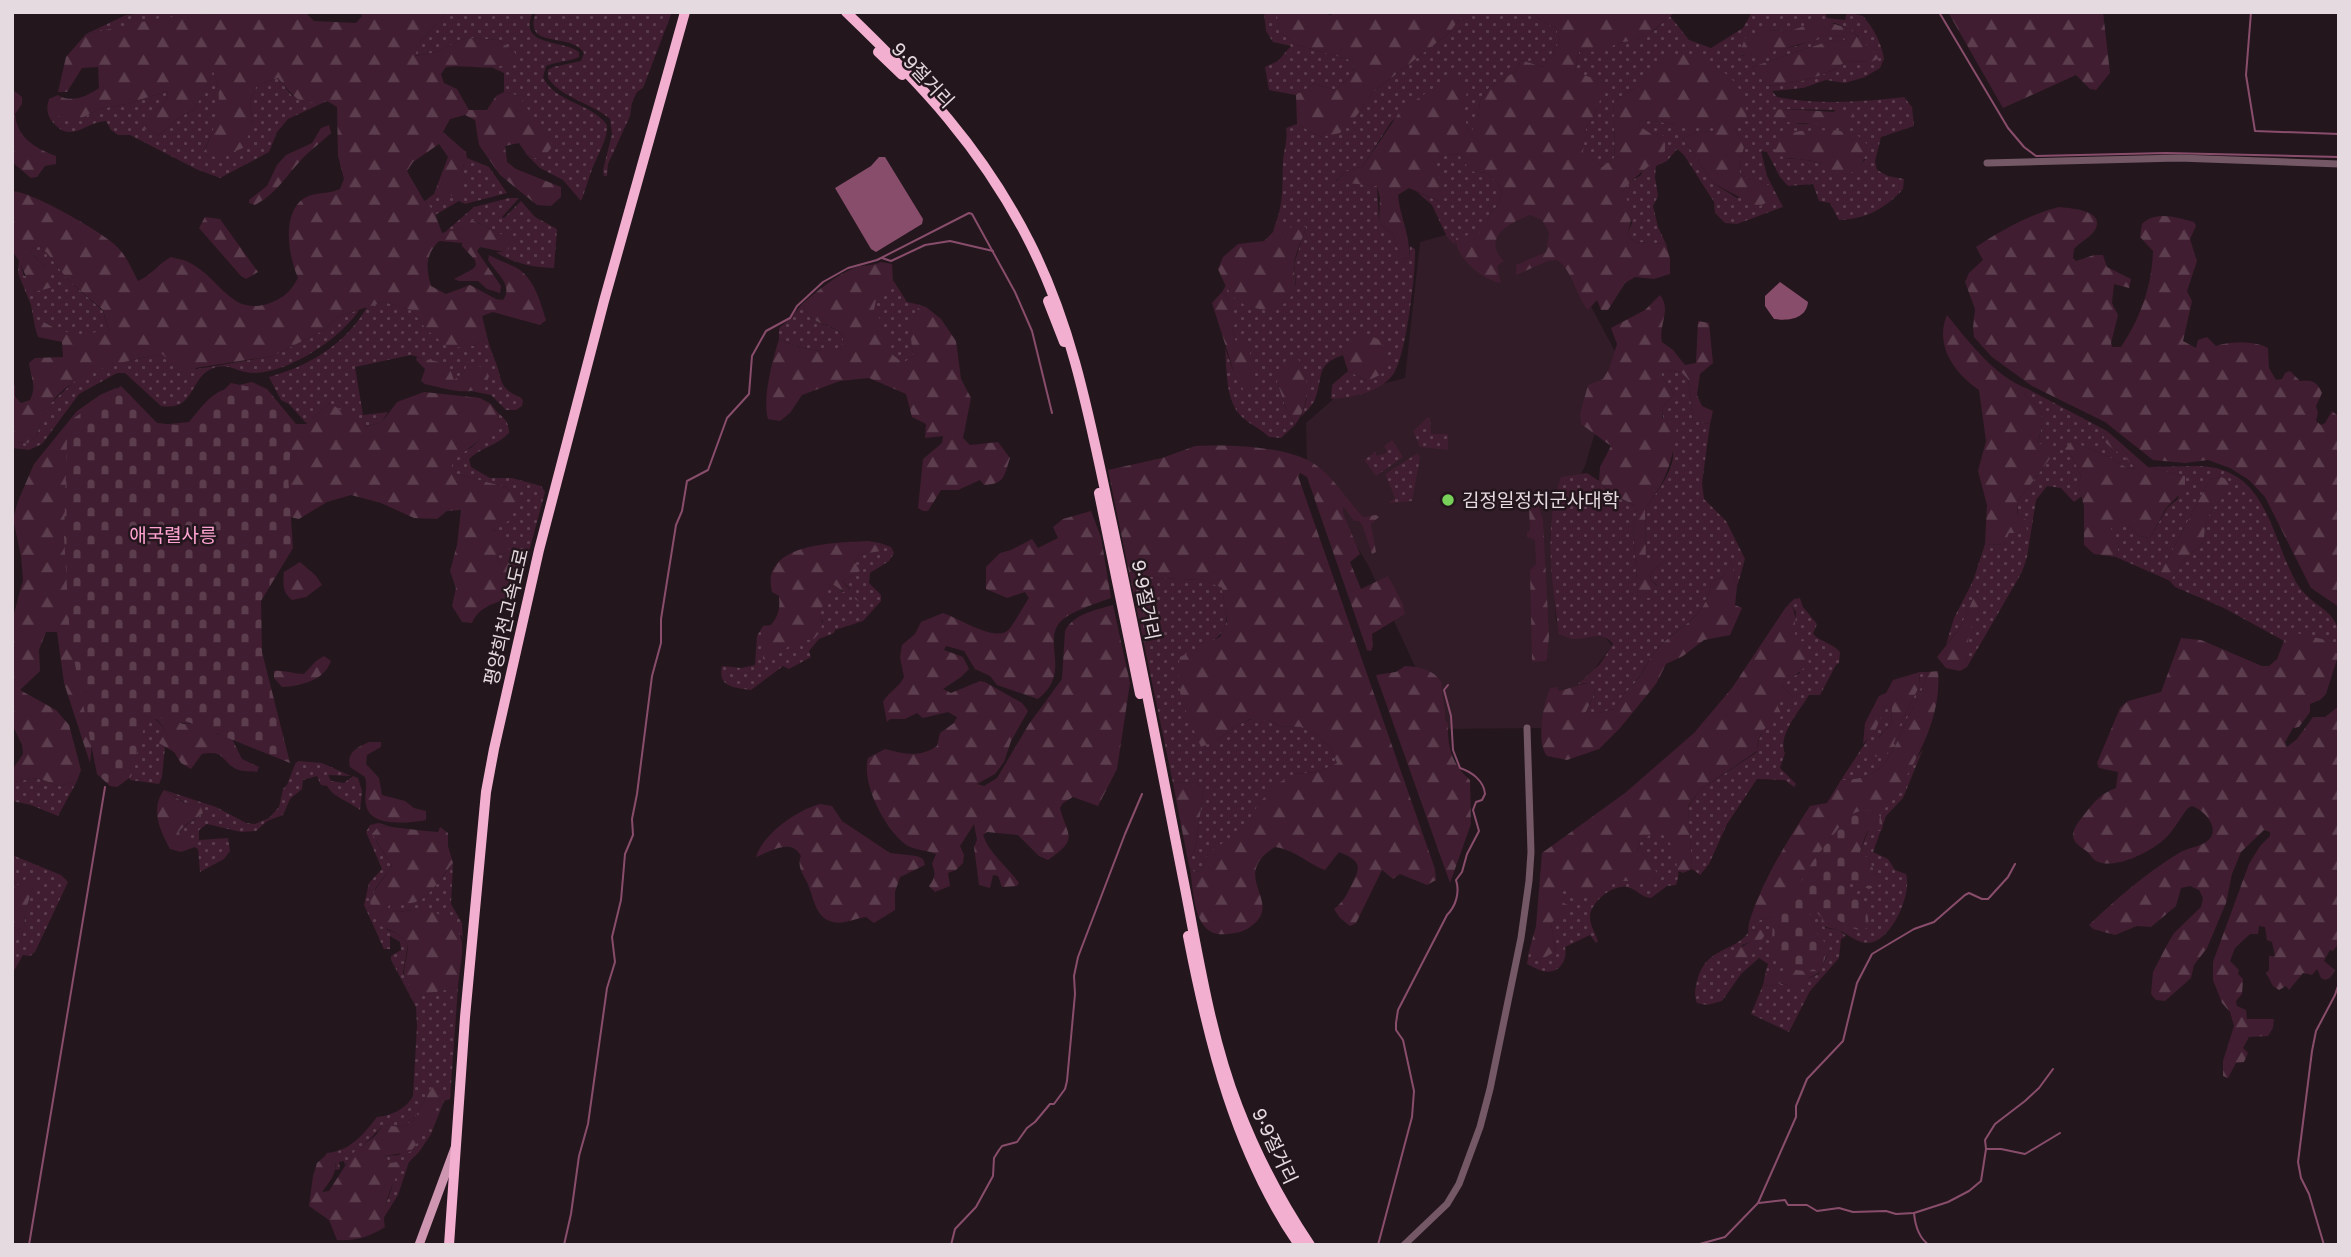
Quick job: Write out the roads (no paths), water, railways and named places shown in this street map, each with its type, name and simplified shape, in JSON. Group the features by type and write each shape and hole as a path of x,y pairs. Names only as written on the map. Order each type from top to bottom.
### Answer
{"highway":[{"name":"평양희천고속도로","path":"451,1245 465,1017 484,818 494,749 549,510 604,300 687,12"},
{"name":"평양희천고속도로","path":"451,1245 491,782 598,334 639,197 687,12"},
{"name":"9·9절거리","path":"837,12 908,81 969,154 991,186 1025,246 1053,311 1071,364 1094,468 1212,1046 1231,1109 1256,1169 1299,1245"},
{"name":"9·9절거리","path":"846,12 936,103 980,159 1030,243 1060,312 1077,363 1098,456 1219,1047 1237,1106 1264,1166 1288,1212 1310,1245"}],"main road":[{"path":"419,1245 456,1147"}],"street":[{"path":"1987,163 2179,158 2339,164"},
{"path":"1404,1245 1447,1204 1459,1184 1480,1127 1490,1089 1530,881 1527,728"}],"waterway":[{"path":"1939,12 2008,128 2024,147 2036,156 2166,153 2339,157"},
{"path":"2251,12 2246,75 2255,131 2339,134"},
{"path":"564,1245 579,1156 588,1124 607,988 615,962 612,937 621,900 625,854 633,835 632,819 652,676 661,643 661,619 676,525 682,511 687,481 708,470 727,418 749,394 752,356 766,331 790,318 797,306 823,282 848,268 877,260 969,213 1015,292 1032,331 1052,413"},
{"path":"882,258 891,261 925,245 950,241 993,251"},
{"path":"1378,1245 1412,1117 1414,1091 1403,1040 1396,1030 1398,1010 1455,903 1458,889 1456,880 1479,831 1473,810 1476,802 1482,800 1485,794 1477,778 1460,768 1453,750 1451,716 1444,690 1448,685"},
{"path":"29,1245 105,787"},
{"path":"951,1245 955,1229 976,1207 993,1176 994,1158 999,1150 1002,1146 1017,1142 1065,1089 1075,994 1074,976 1078,957 1142,794"},
{"path":"1696,1245 1725,1237 1758,1203 1796,1117 1796,1106 1807,1079 1843,1041 1857,983 1872,954 1914,929 1934,922 1969,893 1988,899 2008,877 2015,864"},
{"path":"2324,1245 2298,1162 2316,1031 2339,983"},
{"path":"1759,1203 1785,1200 1788,1205 1807,1205 1817,1211 1839,1208 1853,1212 1886,1211 1896,1214 1914,1213 1948,1202 1981,1181 1985,1140 1995,1124 2039,1088 2053,1069"},
{"path":"1987,1149 2025,1154 2060,1133"},
{"path":"1914,1213 1918,1231 1929,1245"}],"place":[{"name":"김정일정치군사대학","path":"1448,500"}],"park label":[{"name":"애국렬사릉","path":"173,535"}]}
